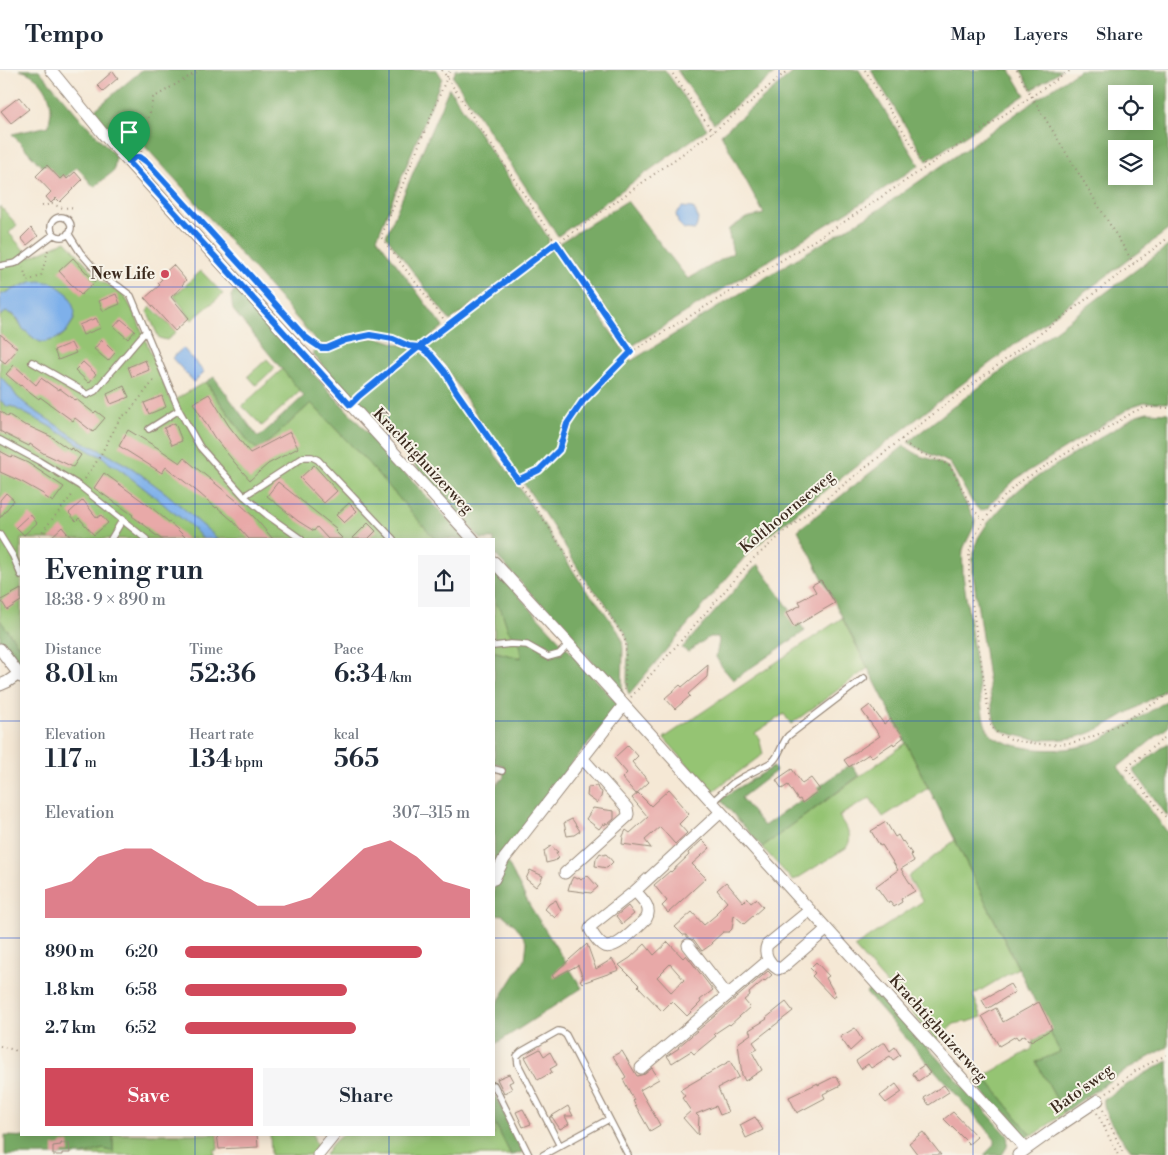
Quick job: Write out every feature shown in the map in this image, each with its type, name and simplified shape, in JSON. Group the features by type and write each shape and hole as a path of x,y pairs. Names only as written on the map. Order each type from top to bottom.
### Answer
{"street":[{"name":"Krachtighuizerweg","path":"51,70 104,135 472,538"},
{"name":"Krachtighuizerweg","path":"495,563 810,910 1022,1152"},
{"path":"0,650 20,676 0,685"},
{"path":"495,877 504,859 624,705"},
{"path":"565,873 627,817 628,814 627,808 582,759"},
{"path":"635,890 646,903 649,915 622,941 604,946 590,931 591,927 722,812"},
{"path":"810,910 767,945 766,953 776,968 780,968 827,929"},
{"path":"688,945 727,995"},
{"path":"641,1068 769,960"},
{"name":"Bato'sweg","path":"1022,1152 1095,1102"},
{"path":"318,1155 333,1136"}],"lane":[{"path":"52,235 52,221 63,216 70,225 68,234"},
{"path":"0,266 16,263 52,235 68,234"},
{"path":"68,234 80,252 100,275 130,296 179,410 200,447 244,496 267,516 299,538"},
{"path":"32,362 87,395 95,391 146,331"},
{"path":"149,429 179,410"},
{"path":"0,440 39,460 80,486 145,538"},
{"path":"244,496 304,457 312,457 318,460 392,538"},
{"path":"112,538 123,519"},
{"path":"286,538 288,530"},
{"path":"0,535 13,556 20,573"},
{"path":"495,646 527,644 548,657 559,654 570,644"},
{"path":"712,802 733,783 772,762 783,741 788,736 864,678"},
{"path":"495,770 502,771"},
{"path":"560,1146 518,1064 517,1056 558,1031 566,1035 628,1155"},
{"path":"495,1087 529,1155"},
{"path":"543,1155 609,1119"}],"path":[{"path":"140,157 153,98 200,70"},
{"path":"442,70 556,243 631,352"},
{"path":"449,326 381,237 450,70"},
{"path":"670,70 713,132"},
{"path":"350,405 419,347 449,326 519,270 713,132 788,70"},
{"path":"865,70 926,167"},
{"path":"1017,70 1134,264"},
{"path":"518,480 539,470 559,450 567,424 582,402 631,352 841,224 1070,70"},
{"path":"129,162 135,157 140,157 147,162 304,336 321,348 327,348 346,340 370,335 393,339 409,346 419,347 431,355 445,372 456,391 518,480 578,573 602,603 621,632 626,642 624,705"},
{"path":"42,206 52,204 63,208 76,207"},
{"path":"21,259 27,281 40,276 52,235"},
{"name":"Kolthoornseweg","path":"624,705 754,558 946,404 1168,238"},
{"path":"37,538 92,471 122,416 127,414 162,372"},
{"path":"1168,408 1147,407 1135,411 1018,483 994,507 984,521 974,538 969,553 972,603 989,714 992,727 998,733 1007,738 1034,744 1067,744 1083,740 1112,728 1152,706 1168,694"},
{"path":"901,439 921,453 949,465 970,503 984,521"},
{"path":"1168,735 1126,768 1168,820"},
{"path":"0,1046 20,1052"},
{"name":"Bato'sweg","path":"1095,1102 1135,1071 1168,1054"},
{"path":"1095,1102 1118,1155"},
{"path":"1095,1102 1124,1155"}],"green space":[{"path":"19,70 39,70 116,156 114,171 94,187 77,167 61,181 45,164 42,167 12,134 49,126 51,112 49,96 42,84 32,75"},
{"path":"142,70 437,70 442,78 377,238 443,327 418,346 376,333 364,333 327,345 319,344 185,190 129,129 121,127 108,131 91,113"},
{"path":"456,70 665,70 707,129 558,236 453,77"},
{"path":"677,70 779,70 714,123"},
{"path":"796,70 859,70 919,165 870,198 632,346 559,243 627,201 688,279 733,253 728,230 746,218 764,214 721,134"},
{"path":"871,70 1010,70 1025,95 927,161"},
{"path":"1021,70 1061,70 1032,90"},
{"path":"1079,70 1168,70 1168,230 942,399 749,552 629,694 627,689 628,643 625,632 604,601 585,580 553,527 501,453 445,366 431,351 423,347 553,248 631,361 878,210"},
{"path":"449,88 549,239 547,247 450,321 386,236"},
{"path":"0,206 17,225 9,233 30,257 66,241 102,282 122,292 135,314 171,402 205,382 250,444 269,442 311,403 369,464 434,538 217,538 167,494 132,468 84,443 17,397 0,376 0,316 6,312 13,315 27,333 35,339 59,338 66,332 74,320 31,282 0,295"},
{"path":"1168,246 1168,403 1145,402 1133,406 1016,479 988,508 981,511 972,502 950,463 908,442 950,409"},
{"path":"201,271 223,294 192,320 174,296"},
{"path":"235,289 465,538 434,538 369,464 311,403 261,449 257,449 250,444 206,382 214,377 259,437 304,396 233,310 231,296"},
{"path":"151,307 176,332 167,340 159,338 147,311"},
{"path":"364,338 379,338 414,349 356,395 349,397 312,353 317,349 328,350"},
{"path":"418,351 431,358 494,453 514,479 585,589 598,603 618,631 622,639 623,649 622,697 495,554 495,538 480,538 358,402 362,396"},
{"path":"267,359 275,368 256,385 248,376"},
{"path":"288,364 307,385 262,426 242,406"},
{"path":"0,400 8,407 11,406 49,426 91,452 103,457 190,524 202,538 20,538 20,648 0,620"},
{"path":"1147,412 1168,413 1168,688 1107,725 1081,736 1058,740 1042,740 1026,738 1003,731 995,724 994,719 973,574 973,553 978,538 987,524 1022,487 1137,415"},
{"path":"904,446 920,456 948,467 975,520 974,527 963,550 963,575 983,715 986,727 993,736 1022,747 1048,750 1075,748 1105,737 1168,700 1168,727 1118,767 1168,833 1168,1047 1114,1078 1064,1113 1036,1062 1060,1052 798,530"},
{"path":"758,564 805,631 733,680 716,657 718,637 709,637 688,652 682,648"},
{"path":"495,570 620,706 537,808 507,851 495,872 495,787 504,777 503,765 495,763 495,652 521,658 520,644 508,630 501,609 495,603"},
{"path":"495,603 501,609 508,630 520,644 521,658 496,652"},
{"path":"842,618 868,668 791,724 784,714 755,733 759,738 763,754 712,792 664,738"},
{"path":"0,620 20,648 20,667 0,639"},
{"path":"906,743 928,788 883,817 870,798 839,816 850,839 846,848 793,881 762,847"},
{"path":"1168,743 1168,817 1133,770"},
{"path":"851,764 859,776 762,847 720,799 773,767 776,771 741,798 764,826"},
{"path":"955,840 1018,968 973,995 982,1017 954,1024 936,1040 854,947 923,901 908,877"},
{"path":"506,860 530,906 582,988 495,1044 495,1006 525,959 527,942 516,926 503,915 495,914 495,882"},
{"path":"873,987 1008,1136 1007,1147 1002,1155 984,1155 995,1144 995,1140 866,993"},
{"path":"1050,1032 1060,1052 1036,1062 1064,1113 1037,1133 1031,1135 984,1076 1032,1049 1033,1041"},
{"path":"1168,1061 1168,1152 1131,1150 1109,1119 1104,1106 1104,1099"},
{"path":"984,1076 1031,1135 1024,1138 1019,1134 974,1082"},
{"path":"495,1095 523,1152 511,1155 495,1123"},
{"path":"495,1123 511,1155 325,1155 332,1144 341,1136 495,1136"},
{"path":"5,1136 60,1138 61,1136 113,1136 113,1152 104,1149 82,1155 5,1155"},
{"path":"113,1136 217,1136 218,1149 214,1150 215,1155 82,1155 104,1149 113,1152"},
{"path":"270,1136 313,1136 318,1148 313,1155 271,1155"}],"water":[{"path":"682,207 693,208 695,211 698,219 695,230 684,229 678,223 676,214"},
{"path":"31,282 53,283 68,294 75,312 74,319 66,332 56,339 44,342 35,339 23,329 14,315 6,312 0,316 0,295"},
{"path":"183,348 204,372 194,382 172,358"},
{"path":"0,376 17,397 32,409 84,443 132,468 167,494 217,538 202,538 190,525 103,457 11,406 8,407 0,400"}],"building":[{"path":"113,71 118,78 103,91 97,85"},
{"path":"19,97 29,109 11,123 1,111"},
{"path":"47,165 60,179 64,175 67,179 75,172 82,180 60,202 56,198 51,203 46,197 51,192 36,176"},
{"path":"31,228 38,236 27,245 21,238"},
{"path":"73,258 95,282 81,295 59,271"},
{"path":"173,265 186,280 183,286 171,297 189,318 175,331 145,298 160,285 158,283 162,279 160,277"},
{"path":"116,294 120,304 103,311 99,301"},
{"path":"96,318 101,328 83,335 79,325"},
{"path":"121,319 135,331 128,339 114,327"},
{"path":"0,334 18,349 5,363 0,359"},
{"path":"102,340 115,353 108,361 94,349"},
{"path":"71,343 76,353 58,360 54,350"},
{"path":"145,360 149,370 132,377 128,367"},
{"path":"83,362 96,374 89,383 75,370"},
{"path":"14,365 36,385 41,378 58,390 59,388 76,399 94,413 96,411 105,418 93,432 75,418 73,421 40,397 39,399 20,386 6,374"},
{"path":"124,386 129,397 111,404 107,394"},
{"path":"209,394 229,426 250,453 290,432 298,448 268,464 250,480 214,437 193,403"},
{"path":"162,396 166,407 149,414 144,403"},
{"path":"0,411 26,426 52,437 70,450 71,448 81,455 73,467 43,453 30,444 29,446 5,434 0,431"},
{"path":"175,423 182,441 172,445 164,428"},
{"path":"128,430 180,463 184,458 237,501 272,538 248,538 217,507 166,467 162,473 119,446"},
{"path":"0,451 28,463 64,487 53,502 45,495 0,472"},
{"path":"314,465 337,491 324,503 300,478"},
{"path":"104,473 152,508 186,538 160,538 133,515 94,488"},
{"path":"278,482 337,529 335,531 342,538 327,538 317,527 314,531 298,521 267,496"},
{"path":"6,493 14,500 0,518 0,500"},
{"path":"83,500 97,518 101,515 108,523 94,535 79,518 76,521 69,513"},
{"path":"349,503 357,511 344,523 336,515"},
{"path":"30,514 37,523 24,535 16,527"},
{"path":"368,523 376,531 369,538 353,538"},
{"path":"62,527 71,538 50,538"},
{"path":"821,580 835,603 794,627 786,613 801,605 799,601 816,592 812,585"},
{"path":"20,590 20,602 7,610 1,600"},
{"path":"708,665 707,677 675,709 665,698 680,685 682,687"},
{"path":"870,705 884,724 891,719 904,737 872,757 869,754 849,767 844,760 880,736 862,711"},
{"path":"628,745 638,756 632,762 649,782 636,794 622,778 627,773 614,758"},
{"path":"792,769 802,784 811,778 820,790 802,803 788,785 782,789 776,780"},
{"path":"597,786 602,792 597,803 587,796 588,787"},
{"path":"669,789 689,814 679,824 687,833 675,844 660,827 645,840 651,848 622,844 626,830 630,833 648,817 632,798 638,793 651,806"},
{"path":"593,808 614,811 614,819 608,824 603,824 599,829 586,819"},
{"path":"572,819 580,831 574,835 567,836 564,823"},
{"path":"886,822 895,837 898,835 903,841 912,854 914,861 901,869 915,891 901,899 902,902 894,907 890,902 888,903 876,886 898,870 871,831"},
{"path":"702,840 710,848 692,864 706,878 668,913 662,906 667,901 654,885 671,872"},
{"path":"551,846 558,852 556,853 559,858 546,863 544,851"},
{"path":"600,853 606,854 613,862 607,868 595,866 596,859"},
{"path":"530,870 543,876 536,887 526,879"},
{"path":"587,875 598,887 591,893 568,890 573,877 581,880"},
{"path":"726,882 743,902 747,898 751,903 756,899 763,907 744,924 734,915 732,929 729,932 723,932 712,944 702,951 694,940 683,935 675,927 692,912 704,925 717,914 727,902 717,890"},
{"path":"556,900 561,911 555,918 545,909"},
{"path":"628,906 634,914 622,924 616,916"},
{"path":"668,942 683,958 686,955 713,990 700,1000 701,1002 687,1016 672,1001 662,1011 619,965 645,944 654,955","holes":["670,964 684,980 671,992 657,977"]},
{"path":"587,944 596,969 612,959 619,970 582,983 580,980 583,978 578,965 554,978 552,975"},
{"path":"816,962 829,976 826,978 836,996 833,998 812,976 815,973 810,968"},
{"path":"768,971 772,975 749,993 750,995 744,1000 750,1007 730,1025 714,1034 716,1036 694,1054 691,1051 672,1063 667,1056 679,1048"},
{"path":"1010,984 1015,992 987,1009 982,1000"},
{"path":"786,1002 793,1011 753,1042 758,1049 752,1052 762,1070 745,1081 742,1075 738,1043 751,1034 749,1030 767,1019"},
{"path":"1039,1002 1052,1029 1031,1041 1025,1035 1018,1039 1016,1036 999,1046 982,1016 996,1008 1003,1022"},
{"path":"855,1028 862,1040 850,1051 840,1037"},
{"path":"882,1043 885,1043 890,1051 895,1047 900,1055 893,1060 890,1056 871,1068 868,1064 861,1069 856,1061"},
{"path":"540,1049 544,1056 550,1052 557,1065 550,1069 552,1072 538,1080 525,1057"},
{"path":"622,1051 637,1076 645,1074 652,1068 659,1079 640,1090 660,1125 650,1131 623,1079 626,1077 613,1056"},
{"path":"730,1061 739,1077 718,1088 728,1112 720,1115 716,1106 696,1114 699,1117 698,1135 683,1118 691,1111 682,1098 685,1096 680,1090"},
{"path":"924,1065 930,1073 918,1081 912,1073"},
{"path":"509,1074 513,1081 509,1083 512,1089 504,1093 497,1079"},
{"path":"836,1076 841,1085 823,1094 825,1098 797,1113 789,1097"},
{"path":"896,1084 902,1092 886,1103 880,1096"},
{"path":"944,1085 949,1092 929,1105 924,1098"},
{"path":"568,1106 573,1116 565,1116 569,1124 560,1129 552,1117 550,1117"},
{"path":"523,1109 531,1124 523,1127 516,1112"},
{"path":"953,1112 977,1137 969,1144 944,1119"},
{"path":"755,1117 763,1130 746,1138 740,1125"},
{"path":"923,1132 941,1155 918,1155 909,1143"},
{"path":"217,1136 257,1136 258,1147 219,1149"},
{"path":"61,1143 69,1143 70,1153 53,1155 53,1146 61,1145"}],"place":[{"name":"New Life","path":"165,274"}],"route":[{"path":"129,162 135,157 144,159 304,336 321,348 327,348 356,337 370,335 393,339 409,346 419,347 431,355 445,372 456,391 518,480 539,470 559,450 567,424 582,402 631,352 556,243 419,347 350,405 129,162"}]}
